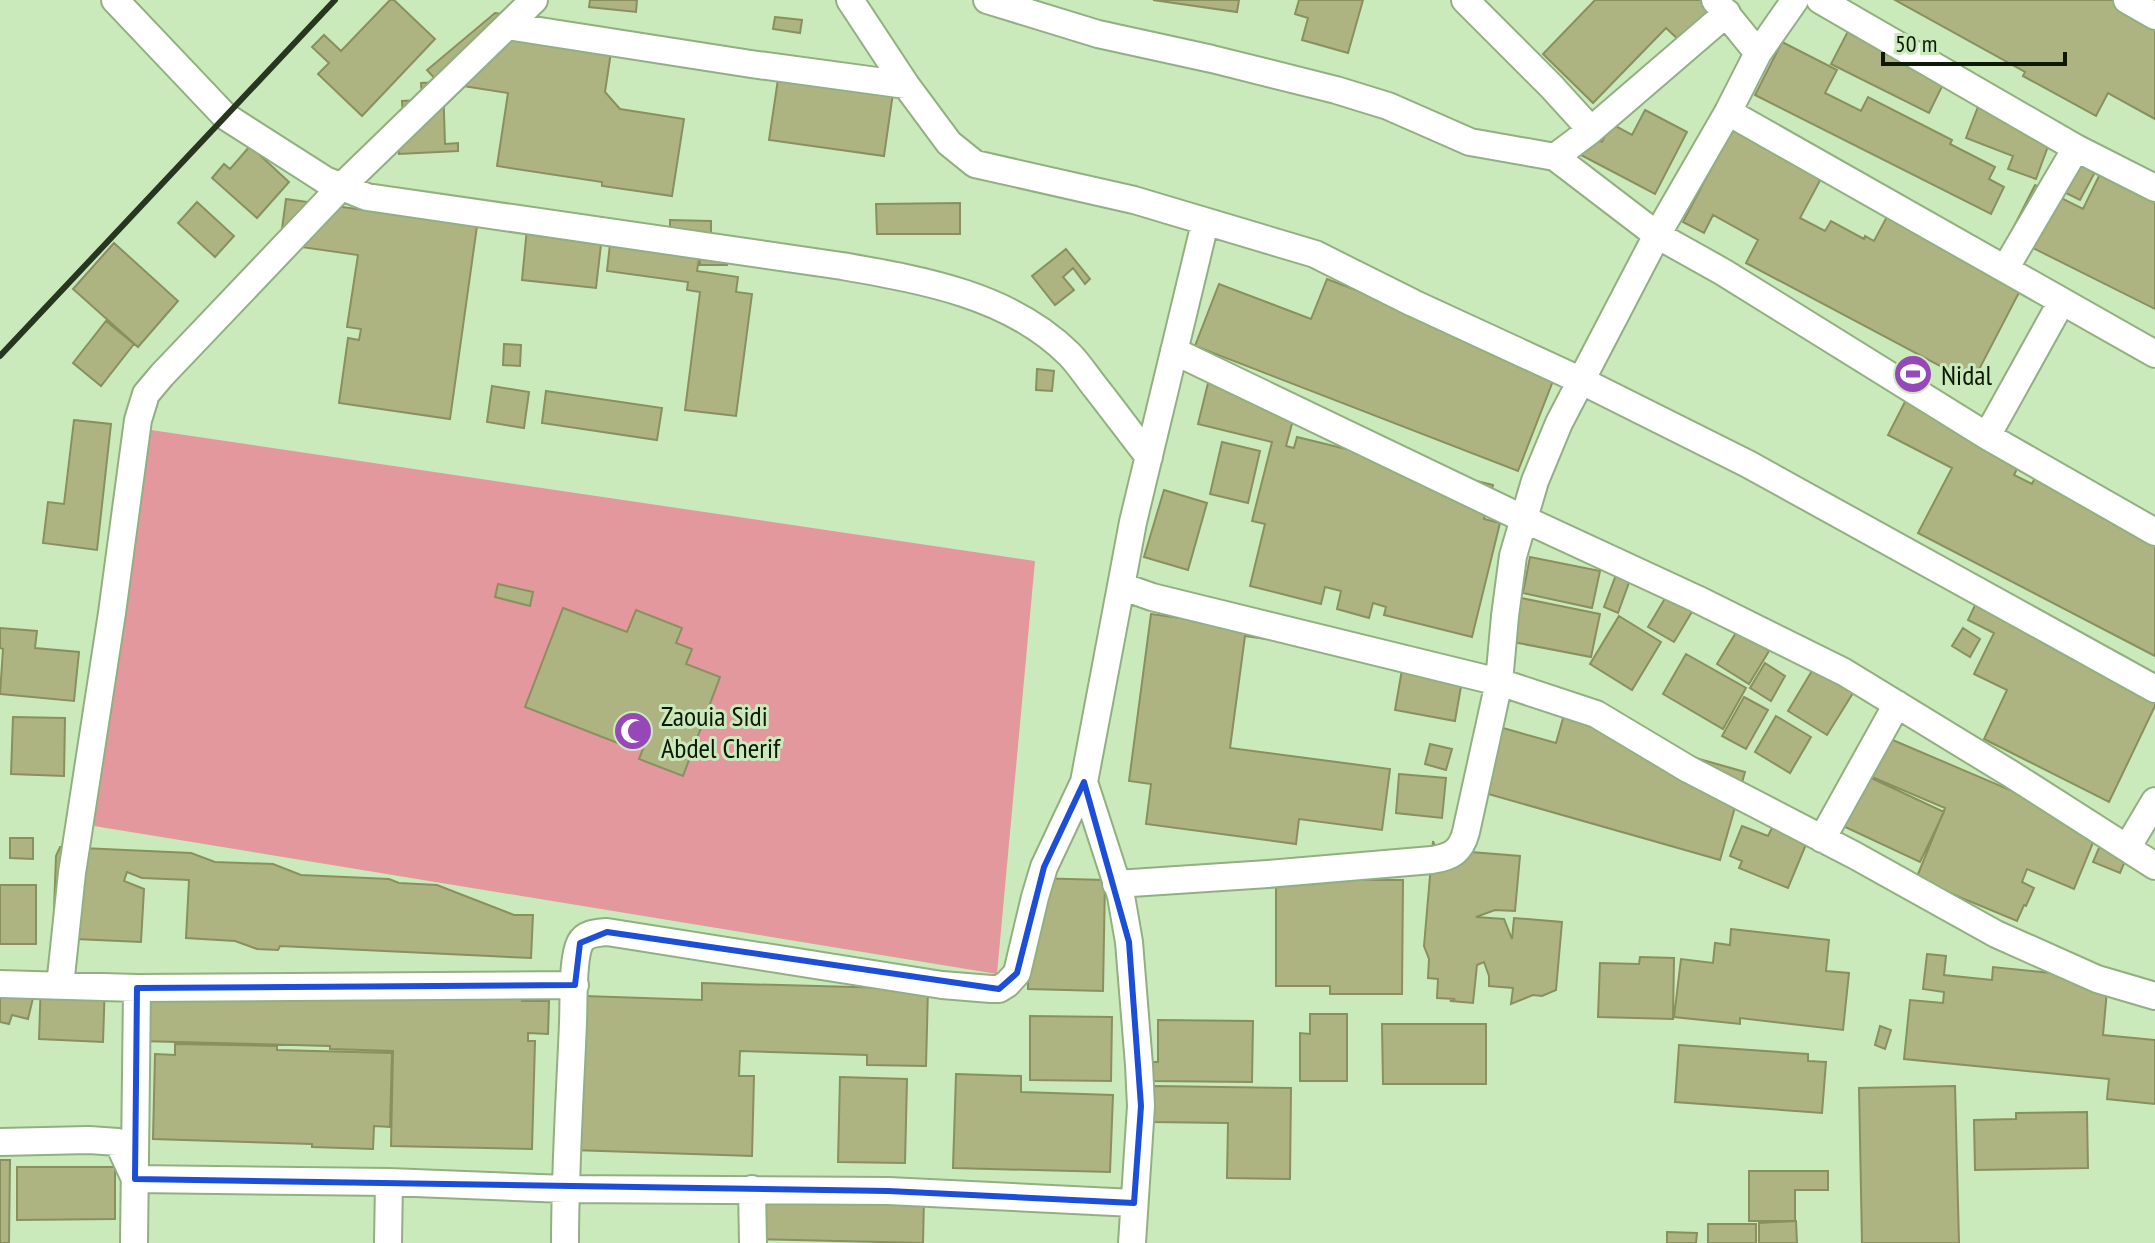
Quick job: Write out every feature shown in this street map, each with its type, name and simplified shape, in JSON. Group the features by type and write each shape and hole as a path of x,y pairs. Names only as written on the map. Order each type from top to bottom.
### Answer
{"street":[{"path":"115,0 225,116 303,167 341,187 367,197 842,266 900,276 955,291 1002,308 1049,336 1072,357 1149,457"},
{"path":"60,986 72,873 110,629 138,420 146,394 341,187 534,0"},
{"path":"850,0 949,143 975,164 1134,200 1315,254 1748,464 2155,689"},
{"path":"987,0 1098,34 1336,90 1388,106 1470,142 1555,157 1657,235 1723,272 1987,436 2155,532"},
{"path":"1465,0 1591,130"},
{"path":"1116,884 1384,865 1432,860 1459,849 1466,832 1499,682 1513,556 1535,481 1559,423 1657,235 1758,53 1795,0"},
{"path":"1820,0 2076,148 2155,188"},
{"path":"2127,0 2155,16"},
{"path":"1555,157 1591,130 1721,6 1758,53"},
{"path":"508,26 906,85"},
{"path":"1728,112 2155,354"},
{"path":"2005,269 2076,148"},
{"path":"565,1243 575,985 580,943 588,935 607,932 942,985 999,989 1017,973 1044,867 1084,782 1133,522 1205,223"},
{"path":"1987,436 2062,301"},
{"path":"1174,351 1844,672 2155,866"},
{"path":"1121,586 1152,597 1499,682 1596,714 1688,769 1996,934 2097,979 2155,996"},
{"path":"1822,839 1897,704"},
{"path":"1084,782 1116,884 1129,942 1141,1106 1132,1243"},
{"path":"2127,848 2155,801"},
{"path":"0,984 137,988 575,985"},
{"path":"134,1243 137,988"},
{"path":"0,1142 118,1142 135,1179"},
{"path":"135,1179 389,1182 565,1189 888,1191 1134,1203"},
{"path":"388,1243 389,1182"},
{"path":"752,1189 753,1243"}],"highlighted area":[{"path":"1084,782 1129,942 1141,1106 1134,1203 888,1191 135,1179 137,988 575,985 580,943 607,932 999,989 1017,973 1044,867"}],"shaded area":[{"path":"151,430 1035,561 997,974 94,826"}],"building":[{"path":"390,0 394,0 435,39 362,116 318,74 329,63 312,47 324,35 341,51"},
{"path":"590,0 637,0 636,12 589,7"},
{"path":"1153,0 1239,0 1237,12"},
{"path":"1299,0 1363,0 1348,53 1302,40 1308,18 1295,14"},
{"path":"1595,0 1711,0 1715,4 1680,41 1666,28 1593,103 1543,54"},
{"path":"1895,0 2130,0 2155,14 2155,119 2108,93 2096,116 2023,76 2025,72"},
{"path":"495,13 590,27 611,52 605,92 620,109 684,119 672,196 497,166 508,93 438,82 427,70"},
{"path":"1857,14 1954,62 1929,113 1831,64"},
{"path":"775,17 802,20 800,33 773,29"},
{"path":"1782,42 1837,70 1825,93 1861,111 1868,97 1952,140 1950,144 1995,167 1989,179 2004,187 1991,214 1755,95"},
{"path":"781,59 893,93 884,156 769,140"},
{"path":"443,82 445,144 458,143 458,151 399,154 397,119 403,118 402,101 422,100 421,83"},
{"path":"1981,99 2055,127 2036,179 2008,169 2013,156 1966,138"},
{"path":"1645,110 1687,132 1655,194 1581,155 1591,136 1602,142 1612,124 1632,135"},
{"path":"1734,125 1824,173 1800,218 1825,231 1831,221 1864,239 1865,236 1874,241 1890,211 2024,283 1972,383 1746,263 1758,240 1713,215 1704,233 1683,222"},
{"path":"250,146 289,182 257,218 212,178 224,164 230,169"},
{"path":"2071,147 2155,189 2155,309 2009,236 2035,185 2083,209 2100,174 2095,172 2080,200 2052,186"},
{"path":"286,199 477,226 450,419 339,403 348,338 359,340 361,329 347,327 358,255 280,244"},
{"path":"197,202 234,236 215,257 178,223"},
{"path":"960,203 960,234 877,234 876,204"},
{"path":"670,220 711,221 711,246 727,246 727,265 700,265 700,244 670,244"},
{"path":"527,228 602,236 596,288 522,280"},
{"path":"611,235 701,247 697,271 738,277 736,292 752,294 736,416 685,410 700,292 687,290 688,282 607,271"},
{"path":"114,243 178,301 138,347 73,289"},
{"path":"1066,249 1090,279 1085,284 1073,268 1063,277 1074,290 1055,305 1032,276"},
{"path":"1327,279 1558,368 1518,471 1195,346 1219,284 1311,319"},
{"path":"106,321 134,344 101,386 73,363"},
{"path":"504,344 521,345 520,366 503,365"},
{"path":"1037,369 1054,371 1052,391 1036,390"},
{"path":"1209,379 1293,420 1286,446 1294,448 1297,437 1493,485 1484,519 1500,523 1472,637 1384,615 1386,607 1373,603 1369,618 1337,609 1341,591 1325,587 1321,604 1250,586 1265,524 1252,521 1272,442 1198,424"},
{"path":"492,386 529,392 524,428 487,422"},
{"path":"1912,388 2027,448 2014,475 2032,484 2043,461 2155,537 2155,656 1918,533 1952,468 1888,435"},
{"path":"546,391 662,408 657,440 542,423"},
{"path":"74,420 111,424 97,550 43,543 48,502 64,504"},
{"path":"1222,442 1260,451 1248,503 1210,494"},
{"path":"1164,490 1207,503 1188,570 1144,557"},
{"path":"1530,557 1600,571 1592,608 1523,593"},
{"path":"1617,572 1631,577 1618,613 1604,607"},
{"path":"498,584 533,592 530,606 495,597"},
{"path":"1670,590 1696,605 1674,642 1648,627"},
{"path":"1521,598 1600,614 1591,657 1513,642"},
{"path":"1977,601 2155,688 2155,706 2109,802 1984,739 2007,690 1974,674 1994,633 1968,620"},
{"path":"563,608 627,632 636,610 682,628 676,643 692,649 686,664 720,677 683,776 639,759 650,731 636,726 628,747 525,707"},
{"path":"1151,614 1268,630 1267,639 1245,636 1230,748 1390,769 1382,830 1299,819 1296,844 1146,824 1151,784 1129,781"},
{"path":"1619,616 1661,642 1632,690 1590,664"},
{"path":"0,628 37,631 35,648 79,652 74,701 0,694 3,649 0,648"},
{"path":"1963,628 1980,639 1970,657 1952,646"},
{"path":"1737,631 1769,651 1749,684 1717,664"},
{"path":"1686,654 1746,688 1723,729 1663,694"},
{"path":"1404,658 1464,669 1455,721 1395,710"},
{"path":"1765,663 1785,676 1771,701 1750,688"},
{"path":"1813,669 1853,693 1827,735 1788,711"},
{"path":"1569,697 1615,710 1608,733 1745,772 1720,860 1471,789 1489,724 1556,743"},
{"path":"1744,697 1768,710 1746,749 1722,736"},
{"path":"1776,716 1811,737 1790,773 1755,752"},
{"path":"13,717 65,718 64,776 11,774"},
{"path":"1888,738 2099,828 2074,889 2027,869 2022,882 2034,888 2017,921 1916,879 1945,808 1872,777"},
{"path":"1430,744 1452,749 1446,770 1425,764"},
{"path":"1399,774 1446,778 1442,818 1396,813"},
{"path":"1867,776 1944,812 1920,862 1843,826"},
{"path":"1742,826 1768,836 1772,828 1807,842 1788,888 1739,868 1742,861 1730,856"},
{"path":"10,838 33,838 33,859 10,858"},
{"path":"1433,841 1439,856 1471,852 1520,856 1515,911 1495,910 1476,917 1504,919 1512,939 1514,918 1562,922 1556,990 1511,1004 1513,988 1489,986 1484,962 1477,965 1473,1003 1437,998 1438,979 1428,978 1429,959 1424,946"},
{"path":"2101,843 2128,854 2120,873 2093,862"},
{"path":"60,847 191,853 215,862 273,864 301,875 389,879 399,883 437,885 514,915 533,915 531,958 280,946 278,950 257,949 235,941 186,938 189,880 142,878 127,872 124,881 144,889 141,942 53,938 56,856"},
{"path":"1276,864 1352,880 1403,880 1402,994 1330,994 1330,986 1276,986"},
{"path":"1031,878 1105,880 1103,991 1028,989"},
{"path":"0,885 36,885 36,944 0,944"},
{"path":"1731,929 1829,940 1826,971 1849,973 1843,1030 1740,1018 1740,1024 1674,1017 1681,959 1713,963 1715,943 1730,945"},
{"path":"1927,954 1946,956 1944,975 1992,980 1993,967 2108,979 2103,1035 2155,1040 2155,1104 2107,1099 2109,1079 1904,1059 1910,1000 1943,1003 1944,992 1923,989"},
{"path":"1640,957 1674,958 1673,1019 1598,1017 1600,963 1639,964"},
{"path":"140,976 522,992 522,1001 549,1001 548,1034 528,1033 528,1041 535,1041 532,1149 391,1146 393,1051 330,1049 330,1046 139,1041"},
{"path":"41,980 105,982 103,1042 39,1039"},
{"path":"702,983 928,989 926,1066 867,1065 867,1055 740,1051 739,1076 754,1076 752,1156 572,1150 585,996 702,1000"},
{"path":"0,989 33,998 28,1019 12,1015 9,1024 0,1022"},
{"path":"1310,1014 1347,1014 1347,1081 1300,1081 1300,1033 1310,1034"},
{"path":"1030,1016 1112,1017 1111,1081 1030,1080"},
{"path":"1158,1020 1253,1021 1252,1082 1149,1081 1149,1062 1158,1062"},
{"path":"1382,1024 1486,1024 1486,1084 1383,1084"},
{"path":"1880,1026 1891,1030 1885,1049 1875,1045"},
{"path":"175,1044 392,1053 390,1127 374,1126 373,1149 153,1139 155,1054 175,1055"},
{"path":"1679,1045 1808,1054 1808,1061 1826,1062 1822,1113 1675,1102"},
{"path":"956,1074 1021,1076 1021,1092 1113,1095 1110,1172 953,1168"},
{"path":"840,1077 907,1079 905,1163 838,1162"},
{"path":"1153,1086 1291,1088 1290,1179 1227,1178 1228,1123 1152,1122"},
{"path":"1955,1086 1959,1243 1862,1243 1859,1088"},
{"path":"2087,1112 2088,1168 1975,1170 1974,1120 2016,1119 2016,1113"},
{"path":"0,1160 10,1160 9,1243 0,1243"},
{"path":"17,1167 115,1167 115,1219 17,1220"},
{"path":"1749,1171 1828,1171 1828,1190 1795,1190 1795,1221 1749,1221"},
{"path":"755,1185 924,1197 923,1243 754,1239"},
{"path":"1796,1221 1797,1243 1759,1243 1759,1223"},
{"path":"1708,1224 1756,1224 1756,1243 1708,1243"},
{"path":"1667,1232 1697,1233 1696,1243 1667,1243"}],"railway":[{"path":"0,356 335,0"}],"place":[{"name":"Nidal","path":"1913,374"},
{"name":"Zaouia Sidi Abdel Cherif","path":"633,731"}]}
